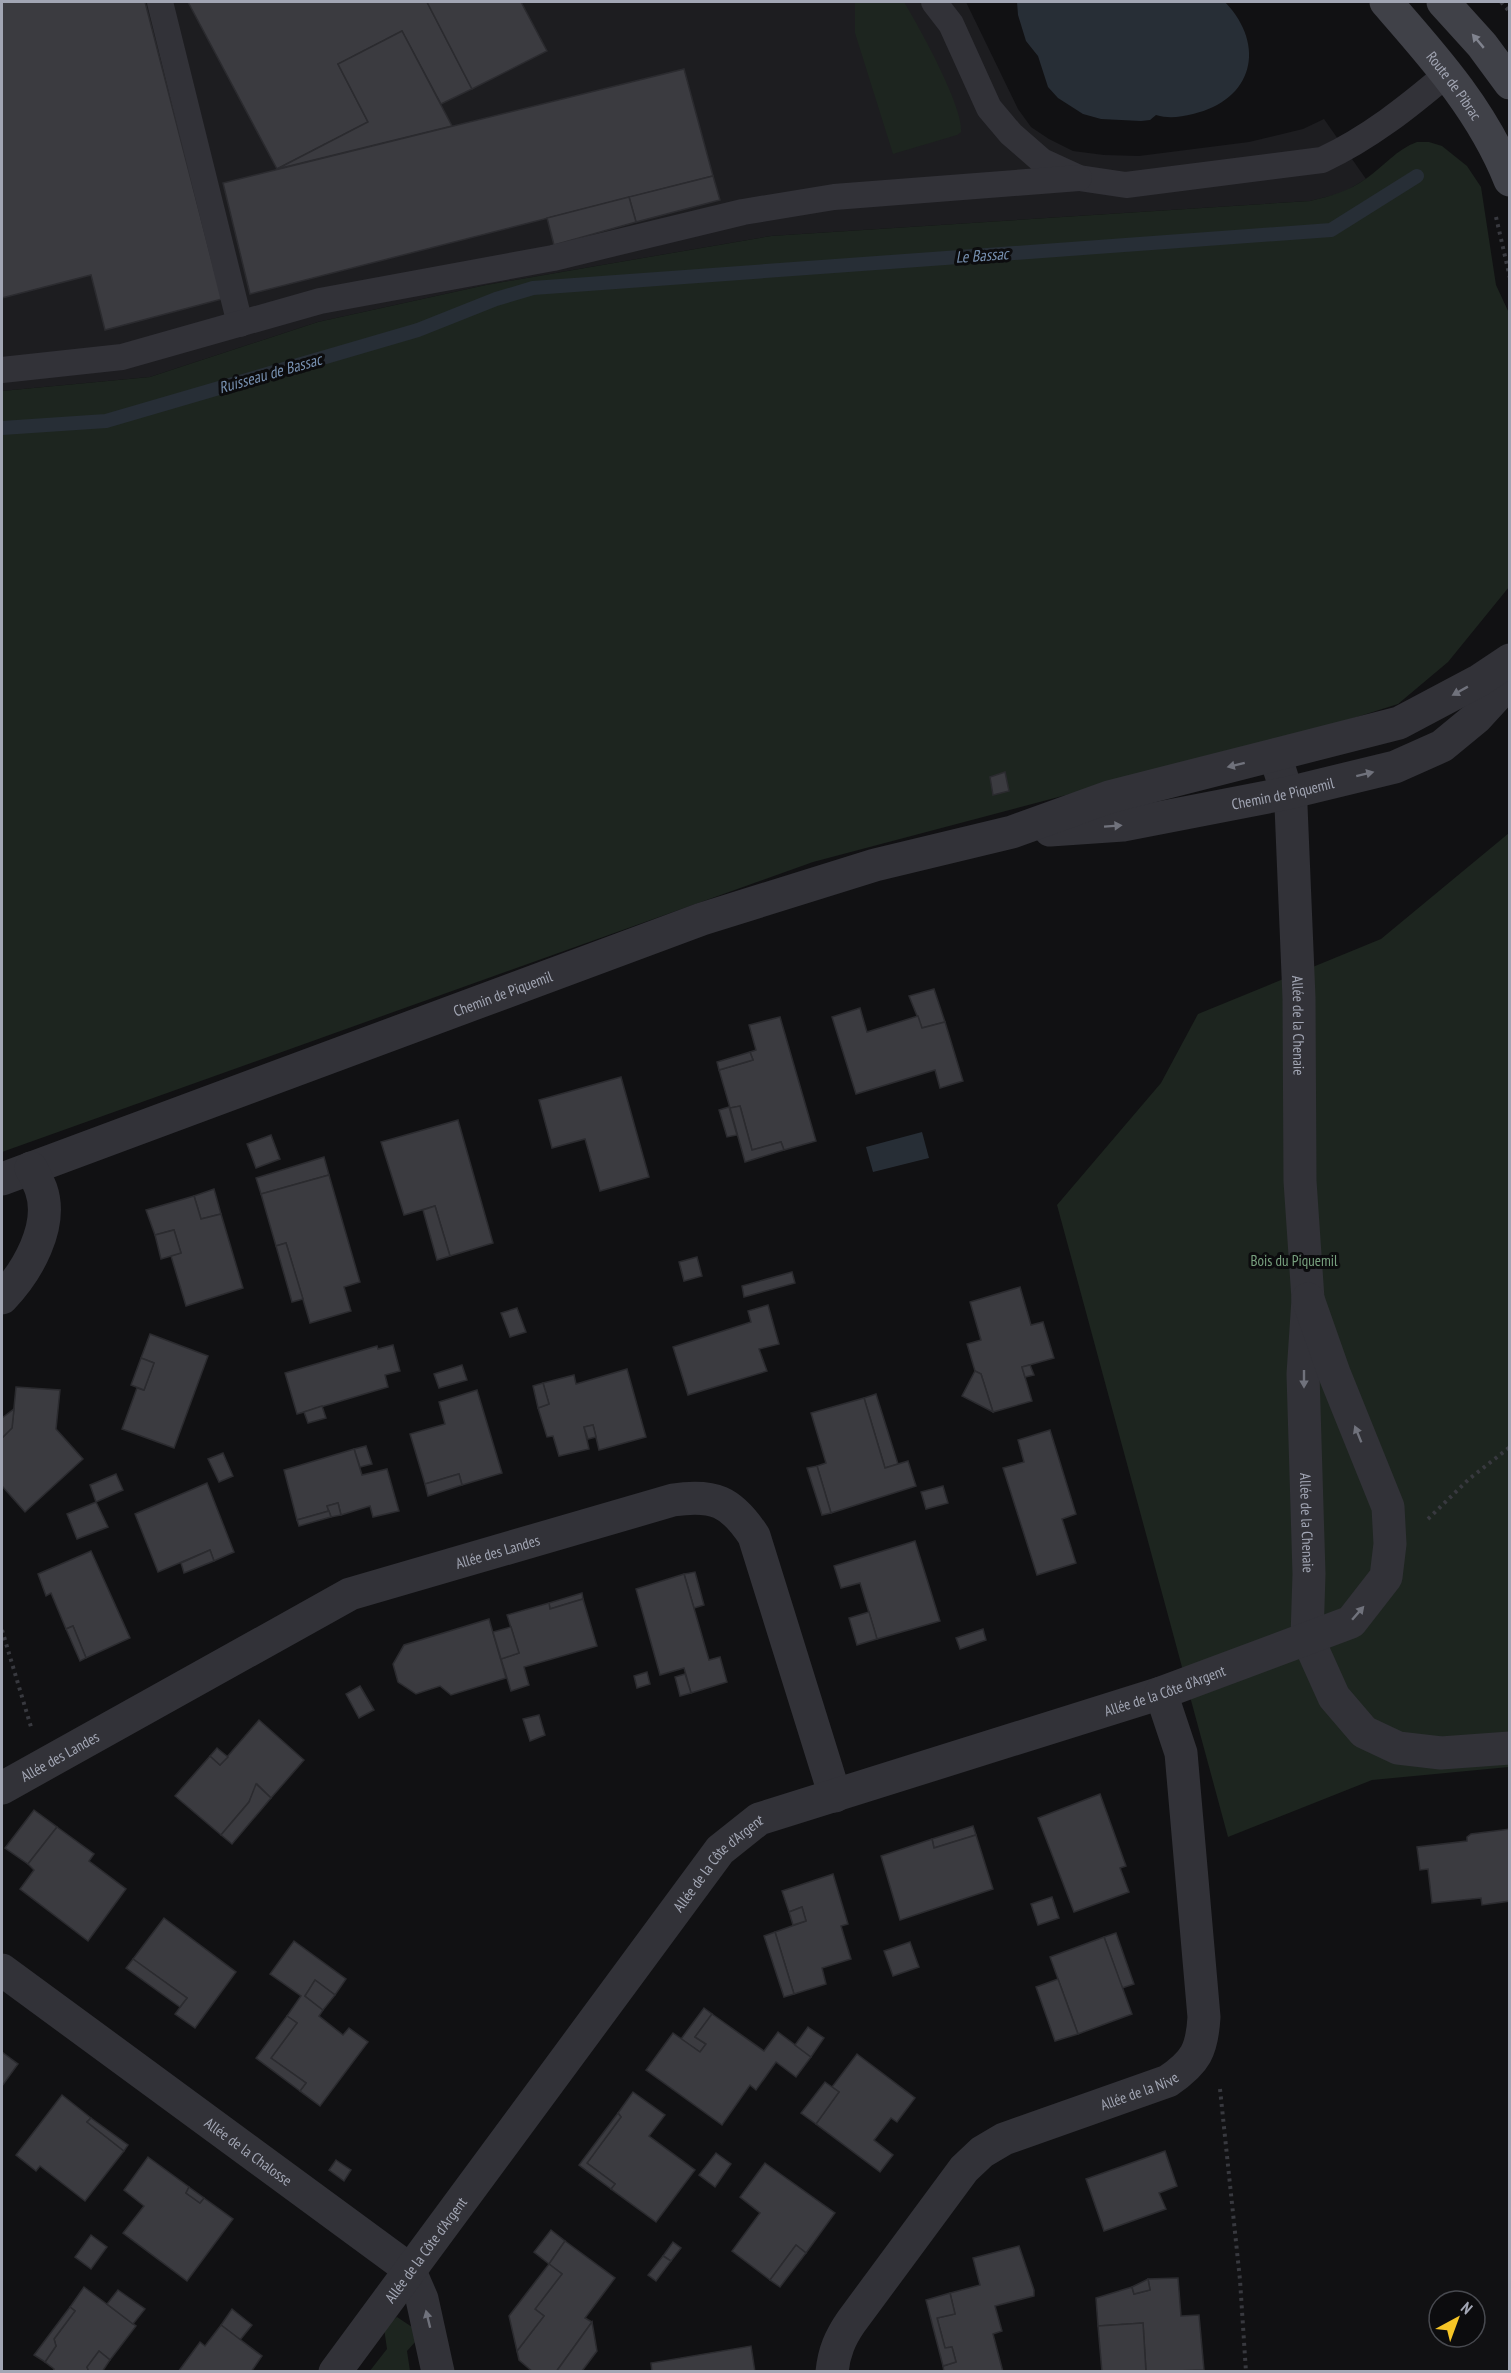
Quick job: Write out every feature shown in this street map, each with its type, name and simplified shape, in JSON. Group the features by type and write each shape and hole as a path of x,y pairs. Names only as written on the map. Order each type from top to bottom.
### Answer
{"street":[{"name":"Route de Pibrac","path":"1386,2 1448,73 1482,122 1509,180"},
{"path":"1443,2 1482,45 1509,83"},
{"name":"Chemin de Piquemil","path":"16,1173 702,919 875,865 1012,832 1109,797 1399,723 1480,680 1509,660"},
{"name":"Chemin de Piquemil","path":"1012,832 1123,825 1288,793 1395,767 1442,746 1476,718 1498,694 1509,667"},
{"name":"Allée de la Chenaie","path":"1275,755 1291,806 1299,998 1300,1181 1308,1299 1303,1374 1309,1574 1307,1637 1334,1697 1364,1732 1398,1748 1441,1753 1509,1748"},
{"path":"2,1298 25,1269 44,1217 41,1190 16,1173"},
{"name":"Allée de la Chenaie","path":"1307,1637 1351,1622 1386,1577 1390,1544 1388,1508 1334,1373 1308,1299"},
{"name":"Allée des Landes","path":"2,1788 350,1594 673,1500 699,1497 727,1504 754,1536 835,1796"},
{"name":"Allée de la Côte d'Argent","path":"335,2372 720,1850 759,1819 1161,1693 1307,1637"},
{"path":"1161,1693 1181,1753 1204,2017 1203,2037 1197,2054"},
{"name":"Allée de la Chalosse","path":"2,1970 409,2269"},
{"name":"Allée de la Nive","path":"832,2372 835,2351 851,2322 964,2169 982,2152 1004,2139 1168,2081 1185,2069 1197,2054"},
{"path":"409,2269 422,2299 438,2372"}],"lane":[{"path":"159,2 240,324"},
{"path":"934,2 951,24 989,108 1011,134 1042,160 1079,178"},
{"path":"2,370 122,357 320,301 552,258 743,212 834,197 1079,178 1126,185 1322,160 1345,149 1396,117 1448,73"}],"path":[{"path":"1501,2 1509,12"},
{"path":"1495,211 1509,278"},
{"path":"1390,1544 1415,1531 1469,1479 1509,1447"},
{"path":"2,1630 43,1765"},
{"path":"1197,2054 1220,2089 1240,2280 1245,2372"}],"shaded area":[{"path":"2,2 966,2 1018,109 1031,127 1073,151 1139,156 1249,142 1303,129 1324,119 1366,179 1343,193 1310,201 771,236 486,285 318,322 150,377 2,391"},
{"path":"1017,2 1225,2 1238,19 1246,36 1249,53 1247,69 1241,84 1229,97 1213,107 1193,114 1175,117 1156,115 1150,120 1141,121 1101,119 1083,114 1058,98 1048,87 1038,56 1026,41 1018,15"},
{"path":"922,1132 929,1158 873,1172 866,1147"}],"green space":[{"path":"855,2 904,2 948,86 960,120 961,132 893,154 855,33"},
{"path":"1417,142 1429,142 1442,146 1467,166 1481,187 1496,285 1509,313 1509,587 1448,662 1398,704 1338,723 813,862 2,1152 2,391 150,377 318,322 486,285 771,236 1310,201 1333,195 1353,186 1367,178 1403,149"},
{"name":"Bois du Piquemil","path":"1509,833 1509,1767 1372,1780 1228,1837 1057,1205 1161,1083 1198,1014 1381,939"},
{"path":"397,2317 412,2327 416,2341 407,2351 410,2371 369,2372 387,2349 384,2328"}],"building":[{"path":"2,2 145,2 222,299 105,330 91,275 2,298"},
{"path":"188,2 427,2 472,89 441,104 402,31 338,64 368,122 277,169"},
{"path":"427,2 521,2 547,51 472,89"},
{"path":"402,31 452,126 277,169 368,122 338,64"},
{"path":"684,69 713,176 250,294 223,183"},
{"path":"713,176 720,200 636,222 629,197"},
{"path":"629,197 636,222 554,245 547,218"},
{"path":"1005,772 1009,791 993,795 990,777"},
{"path":"934,989 945,1022 922,1028 909,996"},
{"path":"860,1008 867,1032 918,1016 922,1028 945,1022 963,1081 940,1088 935,1070 856,1094 832,1017"},
{"path":"780,1017 816,1141 784,1150 781,1142 752,1150 740,1106 730,1108 719,1070 753,1060 750,1052 756,1050 749,1025"},
{"path":"750,1052 753,1060 719,1070 717,1062"},
{"path":"621,1077 649,1177 600,1191 585,1139 552,1148 539,1100"},
{"path":"740,1106 752,1150 781,1142 784,1150 745,1162 730,1108"},
{"path":"729,1107 737,1135 727,1137 719,1110"},
{"path":"458,1120 493,1243 450,1256 435,1206 404,1215 381,1142"},
{"path":"271,1135 280,1159 256,1168 247,1144"},
{"path":"324,1157 329,1175 261,1194 256,1178"},
{"path":"329,1175 360,1282 344,1287 351,1311 310,1323 286,1243 276,1246 261,1194"},
{"path":"214,1189 221,1214 201,1219 194,1196"},
{"path":"194,1196 201,1219 221,1214 243,1288 186,1306 171,1256 181,1253 174,1230 155,1235 146,1210"},
{"path":"435,1206 450,1256 437,1260 423,1210"},
{"path":"174,1230 181,1253 161,1259 155,1235"},
{"path":"286,1243 303,1299 292,1302 276,1246"},
{"path":"697,1257 702,1276 684,1281 679,1262"},
{"path":"792,1272 795,1283 744,1297 742,1286"},
{"path":"1020,1287 1031,1325 1043,1322 1054,1358 1022,1367 1032,1401 993,1412 981,1374 975,1371 967,1344 981,1340 970,1302"},
{"path":"768,1305 779,1344 759,1349 767,1371 688,1395 673,1347 751,1322 748,1311"},
{"path":"517,1308 526,1332 510,1337 501,1313"},
{"path":"150,1334 208,1356 174,1448 122,1429 137,1388 144,1390 154,1363 141,1358"},
{"path":"393,1345 400,1371 385,1375 388,1387 297,1414 285,1373 377,1346 378,1349"},
{"path":"141,1358 154,1363 144,1390 131,1385"},
{"path":"462,1365 467,1380 439,1388 434,1374"},
{"path":"1030,1365 1034,1375 1025,1377 1022,1367"},
{"path":"627,1369 646,1437 599,1450 593,1425 584,1427 589,1449 559,1456 553,1436 547,1437 538,1408 549,1404 543,1383 574,1375 576,1384"},
{"path":"975,1371 981,1374 993,1412 962,1396"},
{"path":"543,1383 549,1404 538,1408 533,1386"},
{"path":"16,1387 60,1390 56,1429 83,1459 25,1512 2,1486 2,1438 12,1428"},
{"path":"477,1390 502,1473 462,1485 459,1474 425,1484 410,1434 445,1424 439,1402"},
{"path":"876,1394 898,1464 885,1468 864,1398"},
{"path":"864,1398 885,1468 908,1461 916,1486 831,1513 817,1466 826,1463 811,1413"},
{"path":"322,1406 326,1418 308,1423 304,1412"},
{"path":"14,1409 12,1428 2,1438 2,1418"},
{"path":"593,1425 596,1437 588,1439 584,1427"},
{"path":"1050,1430 1076,1514 1062,1519 1076,1563 1037,1575 1003,1468 1024,1462 1018,1440"},
{"path":"366,1446 372,1464 360,1467 354,1449"},
{"path":"354,1449 362,1475 387,1469 399,1511 373,1517 370,1506 341,1515 338,1503 327,1506 329,1511 297,1520 284,1470"},
{"path":"223,1453 233,1476 219,1482 208,1459"},
{"path":"817,1466 831,1513 822,1515 807,1468"},
{"path":"116,1474 123,1490 96,1502 90,1485"},
{"path":"459,1474 462,1485 428,1496 425,1484"},
{"path":"207,1483 234,1552 214,1561 210,1550 158,1572 135,1514"},
{"path":"943,1486 948,1503 926,1509 921,1492"},
{"path":"96,1502 108,1527 77,1539 67,1514"},
{"path":"338,1503 341,1515 331,1517 327,1506"},
{"path":"329,1511 331,1517 299,1526 297,1520"},
{"path":"915,1541 940,1621 877,1639 860,1583 841,1588 834,1566"},
{"path":"210,1550 214,1561 184,1573 181,1563"},
{"path":"91,1551 130,1638 86,1658 73,1626 66,1629 51,1593 46,1596 38,1574"},
{"path":"695,1572 704,1605 694,1608 684,1574"},
{"path":"684,1574 709,1660 720,1657 727,1682 691,1693 684,1668 660,1675 636,1589"},
{"path":"582,1593 583,1599 550,1609 549,1603"},
{"path":"583,1599 597,1646 524,1667 529,1685 511,1691 501,1659 519,1653 507,1615 549,1603 550,1609"},
{"path":"869,1612 877,1639 857,1645 849,1618"},
{"path":"489,1619 506,1678 451,1695 440,1686 416,1694 398,1682 393,1664 404,1645"},
{"path":"73,1626 86,1658 80,1661 66,1629"},
{"path":"511,1627 519,1653 501,1659 493,1632"},
{"path":"983,1629 986,1640 960,1649 956,1638"},
{"path":"647,1672 650,1684 637,1688 634,1676"},
{"path":"685,1674 691,1693 680,1696 675,1677"},
{"path":"360,1686 374,1710 359,1718 346,1694"},
{"path":"539,1715 545,1735 530,1741 523,1719"},
{"path":"259,1720 304,1760 271,1798 257,1784 249,1802 221,1835 175,1796 210,1756 220,1765"},
{"path":"217,1748 228,1757 220,1765 210,1756"},
{"path":"256,1784 271,1798 232,1844 221,1835 249,1802"},
{"path":"1100,1794 1126,1866 1120,1868 1129,1892 1074,1912 1038,1818"},
{"path":"34,1810 57,1827 28,1864 5,1848"},
{"path":"973,1826 976,1835 934,1848 932,1839"},
{"path":"57,1827 94,1854 89,1861 126,1889 88,1941 20,1889 34,1870 28,1864"},
{"path":"1510,1829 1510,1901 1482,1905 1481,1898 1432,1903 1428,1869 1420,1870 1417,1847 1467,1841 1467,1837 1471,1834"},
{"path":"976,1835 993,1889 900,1920 881,1856 932,1839 934,1848"},
{"path":"833,1874 848,1924 841,1926 851,1959 822,1968 826,1984 794,1994 775,1932 806,1921 802,1907 789,1912 782,1891"},
{"path":"1052,1897 1059,1918 1038,1925 1031,1904"},
{"path":"802,1907 806,1921 793,1925 789,1912"},
{"path":"164,1918 236,1972 195,2028 175,2014 187,1998 133,1959"},
{"path":"775,1932 794,1994 784,1997 764,1936"},
{"path":"1116,1933 1134,1984 1122,1988 1104,1937"},
{"path":"1104,1937 1132,2014 1078,2034 1050,1957"},
{"path":"294,1941 346,1979 335,1995 315,1980 305,1996 323,2010 319,2016 343,2035 349,2028 368,2042 320,2106 300,2091 306,2083 271,2058 297,2023 287,2016 301,1996 270,1974"},
{"path":"910,1942 919,1967 893,1976 884,1951"},
{"path":"133,1959 187,1998 180,2007 126,1968"},
{"path":"1058,1979 1078,2034 1055,2041 1036,1987"},
{"path":"315,1980 335,1995 323,2010 305,1996"},
{"path":"704,2008 712,2014 695,2037 706,2044 700,2052 681,2039"},
{"path":"712,2014 764,2051 778,2032 811,2057 796,2077 776,2062 756,2090 750,2085 722,2125 646,2070 673,2033 700,2052 706,2044 695,2037"},
{"path":"287,2016 297,2023 271,2058 306,2083 300,2091 256,2058"},
{"path":"808,2027 824,2038 811,2057 795,2045"},
{"path":"2,2052 18,2064 2,2086"},
{"path":"857,2054 915,2098 897,2122 891,2118 874,2140 893,2155 880,2172 816,2124 839,2092 832,2087"},
{"path":"825,2082 839,2092 816,2124 801,2113"},
{"path":"633,2092 665,2115 649,2136 695,2170 656,2222 611,2189 615,2184 587,2163 621,2117 618,2113"},
{"path":"62,2095 91,2118 87,2122 124,2151 85,2201 40,2166 36,2171 16,2155"},
{"path":"618,2113 621,2117 587,2163 615,2184 611,2189 579,2165"},
{"path":"91,2118 128,2145 124,2151 87,2122"},
{"path":"1165,2151 1177,2186 1159,2193 1166,2209 1104,2231 1086,2179"},
{"path":"716,2153 731,2164 715,2187 699,2175"},
{"path":"148,2157 189,2187 186,2193 200,2203 204,2198 233,2219 187,2281 123,2233 144,2206 124,2190"},
{"path":"336,2160 351,2170 344,2181 329,2170"},
{"path":"765,2163 835,2213 806,2253 796,2245 770,2280 732,2251 760,2213 740,2197"},
{"path":"189,2187 204,2198 200,2203 186,2193"},
{"path":"551,2230 565,2241 549,2264 534,2252"},
{"path":"91,2235 107,2247 91,2269 75,2257"},
{"path":"565,2241 615,2278 585,2318 592,2322 556,2372 533,2372 519,2360 517,2351 544,2316 535,2309 562,2274 549,2264"},
{"path":"673,2242 681,2248 671,2261 663,2256"},
{"path":"796,2245 806,2253 780,2287 770,2280"},
{"path":"1019,2246 1034,2296 995,2306 1002,2331 993,2334 1003,2372 944,2372 943,2366 956,2362 952,2347 945,2348 937,2318 955,2314 950,2293 980,2285 973,2258"},
{"path":"663,2256 671,2261 656,2281 648,2275"},
{"path":"549,2264 562,2274 535,2309 544,2316 517,2351 509,2316"},
{"path":"1178,2278 1181,2316 1199,2315 1204,2370 1146,2372 1143,2323 1098,2326 1096,2298 1132,2287 1134,2294 1150,2290 1148,2279"},
{"path":"1148,2279 1150,2290 1134,2294 1132,2287"},
{"path":"84,2287 136,2326 110,2360 99,2351 87,2367 89,2372 53,2372 54,2369 45,2362 56,2346 54,2339 75,2311 70,2307"},
{"path":"118,2290 145,2309 133,2324 107,2304"},
{"path":"950,2293 955,2314 937,2318 945,2348 952,2347 956,2362 943,2366 926,2300"},
{"path":"70,2307 75,2311 54,2339 56,2346 45,2362 34,2355"},
{"path":"232,2309 252,2325 240,2340 221,2325"},
{"path":"592,2322 597,2351 582,2371 556,2372"},
{"path":"1143,2323 1146,2372 1102,2372 1098,2326"},
{"path":"221,2325 262,2356 251,2372 178,2372 200,2342 205,2346"},
{"path":"751,2346 755,2372 652,2372 651,2363"},
{"path":"99,2351 110,2360 102,2372 89,2372 87,2367"}],"waterway":[{"name":"Le Bassac","path":"2,428 106,421 418,330 496,299 533,288 1331,230 1417,176"}],"water label":[{"name":"Ruisseau de Bassac","path":"270,373"}]}
